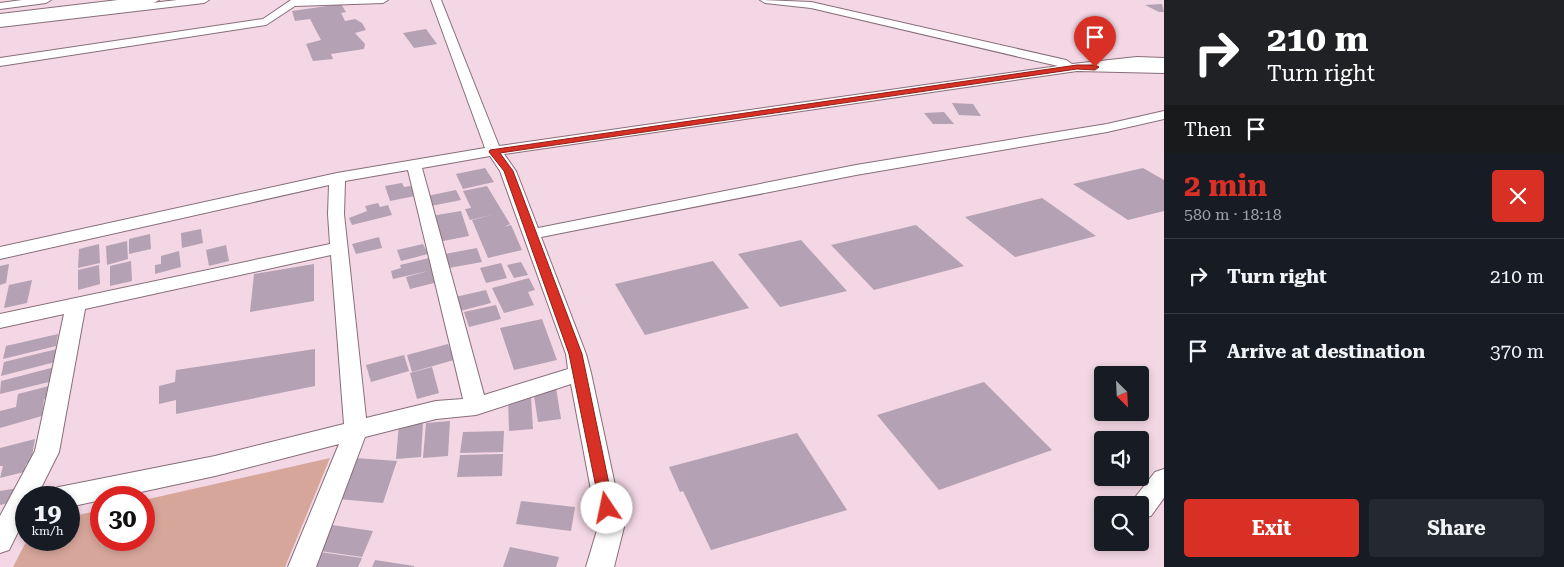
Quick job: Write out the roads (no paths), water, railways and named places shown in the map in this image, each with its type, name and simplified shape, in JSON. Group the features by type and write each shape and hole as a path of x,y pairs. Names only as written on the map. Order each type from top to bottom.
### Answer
{"main road":[{"path":"0,10 89,0"},
{"path":"0,18 152,0"}],"street":[{"path":"0,6 46,0"},
{"path":"0,24 204,0"},
{"path":"0,62 266,22 292,3 383,0"},
{"path":"436,0 494,152 508,171 576,354 611,527 600,567"},
{"path":"765,0 811,5 1077,67 1164,69"},
{"path":"0,253 337,178 414,165 1077,67 1137,61 1164,62"},
{"path":"532,234 856,170 1107,128 1164,115"},
{"path":"414,165 476,406"},
{"path":"302,567 356,430 336,214 337,178"},
{"path":"0,321 339,248"},
{"path":"27,486 47,452 76,305"},
{"path":"80,494 215,466 436,410 476,406 580,373"},
{"path":"1149,499 1164,479"},
{"path":"0,541 15,506"}]}
